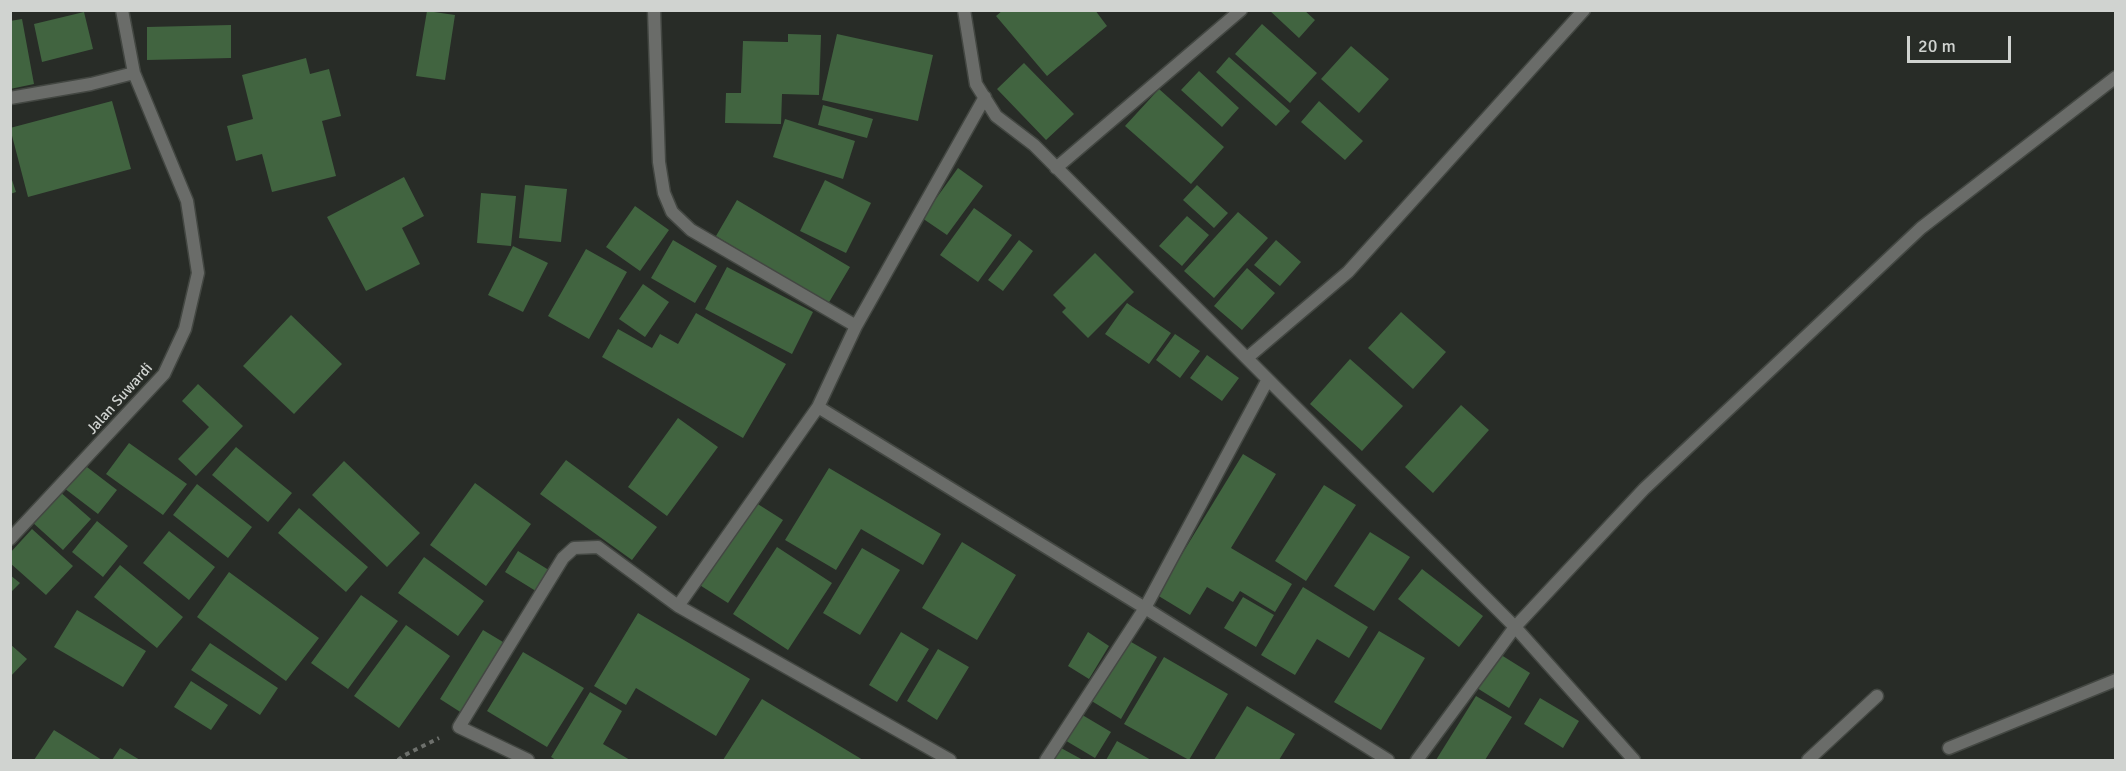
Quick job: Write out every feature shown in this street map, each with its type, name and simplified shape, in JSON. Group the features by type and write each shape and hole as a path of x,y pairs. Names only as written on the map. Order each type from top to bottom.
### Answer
{"street":[{"name":"Jalan Suwardi","path":"10,539 164,374 185,329 198,273 186,201 134,73 123,10"},
{"path":"654,10 659,162 664,193 672,212 691,230 856,326"},
{"path":"964,10 976,84 996,116 1034,145 1515,627 1634,760"},
{"path":"1056,168 1241,10"},
{"path":"1247,358 1347,272 1584,10"},
{"path":"10,98 91,84 134,73"},
{"path":"1417,760 1515,627 1644,489 1921,228 2115,77"},
{"path":"678,606 818,407 856,326 985,97"},
{"path":"1046,760 1145,608 1267,381"},
{"path":"818,407 1388,760"},
{"path":"528,760 459,727 563,558 574,548 598,547 678,606 950,760"},
{"path":"1949,748 2115,680"},
{"path":"1809,760 1877,696"}],"path":[{"path":"398,760 459,727"}],"building":[{"path":"1003,10 1095,10 1107,26 1047,76 996,16"},
{"path":"1269,10 1304,10 1315,20 1299,38"},
{"path":"427,11 455,15 445,80 416,76"},
{"path":"84,12 93,49 42,62 34,24"},
{"path":"22,19 34,84 10,89 10,21"},
{"path":"1262,24 1317,73 1290,103 1235,54"},
{"path":"231,25 231,58 147,60 147,27"},
{"path":"788,34 821,35 819,95 782,94 781,124 725,123 726,93 741,93 743,41 788,42"},
{"path":"837,34 933,55 918,121 822,100"},
{"path":"1351,46 1389,79 1359,113 1321,79"},
{"path":"1229,57 1290,111 1276,126 1216,72"},
{"path":"306,58 310,74 329,69 341,116 322,121 336,176 272,192 262,154 236,161 227,126 253,119 242,75"},
{"path":"1024,63 1074,114 1046,140 997,89"},
{"path":"1199,71 1239,108 1222,127 1181,90"},
{"path":"1159,89 1224,147 1191,184 1125,126"},
{"path":"112,101 131,169 28,197 10,128"},
{"path":"1319,101 1363,141 1345,160 1301,122"},
{"path":"823,105 873,119 867,138 818,125"},
{"path":"785,119 855,141 843,179 773,157"},
{"path":"958,168 983,186 947,235 922,218"},
{"path":"10,174 16,192 10,194"},
{"path":"404,177 424,216 402,228 420,264 366,291 327,217"},
{"path":"825,180 871,203 846,253 800,231"},
{"path":"525,185 567,189 561,242 519,238"},
{"path":"1197,185 1228,213 1214,228 1183,200"},
{"path":"481,193 516,196 511,246 477,243"},
{"path":"737,200 850,267 828,304 716,236"},
{"path":"635,206 669,230 640,271 606,247"},
{"path":"974,208 1012,235 978,282 940,255"},
{"path":"1238,212 1268,238 1214,298 1184,271"},
{"path":"1187,216 1209,235 1182,266 1159,246"},
{"path":"673,240 717,266 695,303 651,278"},
{"path":"1019,240 1033,251 1003,291 988,280"},
{"path":"1276,240 1301,262 1280,286 1254,265"},
{"path":"513,246 548,263 523,312 488,295"},
{"path":"586,249 627,272 589,339 548,316"},
{"path":"1095,253 1134,292 1088,338 1062,312 1066,308 1053,295"},
{"path":"727,267 813,312 792,354 705,309"},
{"path":"1247,268 1275,293 1242,330 1214,306"},
{"path":"643,284 669,302 645,337 619,319"},
{"path":"1127,303 1171,333 1149,364 1105,334"},
{"path":"1401,312 1446,352 1413,389 1368,348"},
{"path":"696,313 786,364 743,438 602,357 618,329 652,348 660,334 678,344"},
{"path":"291,315 342,364 294,414 243,366"},
{"path":"1175,334 1200,351 1180,378 1156,360"},
{"path":"1207,355 1239,378 1222,401 1190,378"},
{"path":"1350,359 1403,406 1362,451 1310,404"},
{"path":"198,384 243,426 196,476 178,459 209,427 182,401"},
{"path":"1461,405 1489,430 1433,493 1405,467"},
{"path":"678,418 718,447 667,516 628,487"},
{"path":"129,443 187,484 163,515 106,474"},
{"path":"236,447 292,493 268,522 212,475"},
{"path":"1243,454 1276,474 1231,548 1292,584 1275,612 1240,591 1233,602 1207,587 1190,615 1157,595"},
{"path":"566,460 657,527 632,560 540,494"},
{"path":"344,461 420,533 387,567 312,495"},
{"path":"83,464 117,490 98,514 64,488"},
{"path":"829,468 941,534 923,565 861,529 836,570 785,540"},
{"path":"475,483 531,524 486,586 430,545"},
{"path":"197,484 252,527 228,558 173,515"},
{"path":"1324,485 1356,505 1306,581 1275,561"},
{"path":"59,491 91,519 63,550 32,522"},
{"path":"753,501 783,520 728,603 698,584"},
{"path":"299,508 368,567 346,592 278,533"},
{"path":"97,521 128,546 103,577 72,552"},
{"path":"32,529 73,566 46,595 10,563 10,553"},
{"path":"169,531 215,567 189,600 143,563"},
{"path":"1370,532 1410,557 1374,611 1334,586"},
{"path":"962,542 1016,575 977,640 922,608"},
{"path":"777,547 832,583 788,650 733,614"},
{"path":"862,548 900,570 860,635 823,613"},
{"path":"518,551 552,572 539,593 505,572"},
{"path":"424,557 484,601 458,636 398,593"},
{"path":"120,565 183,617 157,648 94,597"},
{"path":"1422,569 1483,616 1459,647 1398,599"},
{"path":"229,572 319,638 286,681 197,617"},
{"path":"10,575 20,583 10,593"},
{"path":"1303,587 1368,627 1349,658 1317,639 1295,675 1261,655"},
{"path":"361,595 398,621 348,689 311,663"},
{"path":"1243,597 1274,615 1256,647 1224,628"},
{"path":"77,610 146,651 123,687 54,647"},
{"path":"638,613 750,679 716,736 636,688 626,705 594,686"},
{"path":"406,625 450,656 399,728 354,696"},
{"path":"483,630 508,645 465,715 440,699"},
{"path":"1379,631 1425,658 1381,730 1334,702"},
{"path":"901,632 929,649 897,702 869,685"},
{"path":"1088,632 1109,646 1089,679 1068,666"},
{"path":"1126,639 1157,657 1121,719 1090,700"},
{"path":"210,643 278,688 260,715 191,670"},
{"path":"10,644 27,659 10,677"},
{"path":"938,649 969,667 937,720 907,701"},
{"path":"523,652 584,688 547,747 487,711"},
{"path":"1498,653 1530,673 1509,708 1477,688"},
{"path":"1164,657 1228,694 1189,760 1124,724"},
{"path":"191,681 228,705 211,730 174,707"},
{"path":"590,692 622,711 603,744 630,760 556,760 551,757"},
{"path":"1476,696 1512,717 1485,760 1436,760"},
{"path":"1540,698 1579,721 1563,748 1524,724"},
{"path":"762,699 825,737 863,760 723,760"},
{"path":"1247,706 1295,734 1279,760 1214,760"},
{"path":"1079,713 1111,732 1095,758 1063,739"},
{"path":"54,730 102,760 34,760"},
{"path":"1117,741 1144,756 1151,760 1106,760"},
{"path":"120,748 140,760 112,760"},
{"path":"1061,748 1083,760 1054,760"}]}
